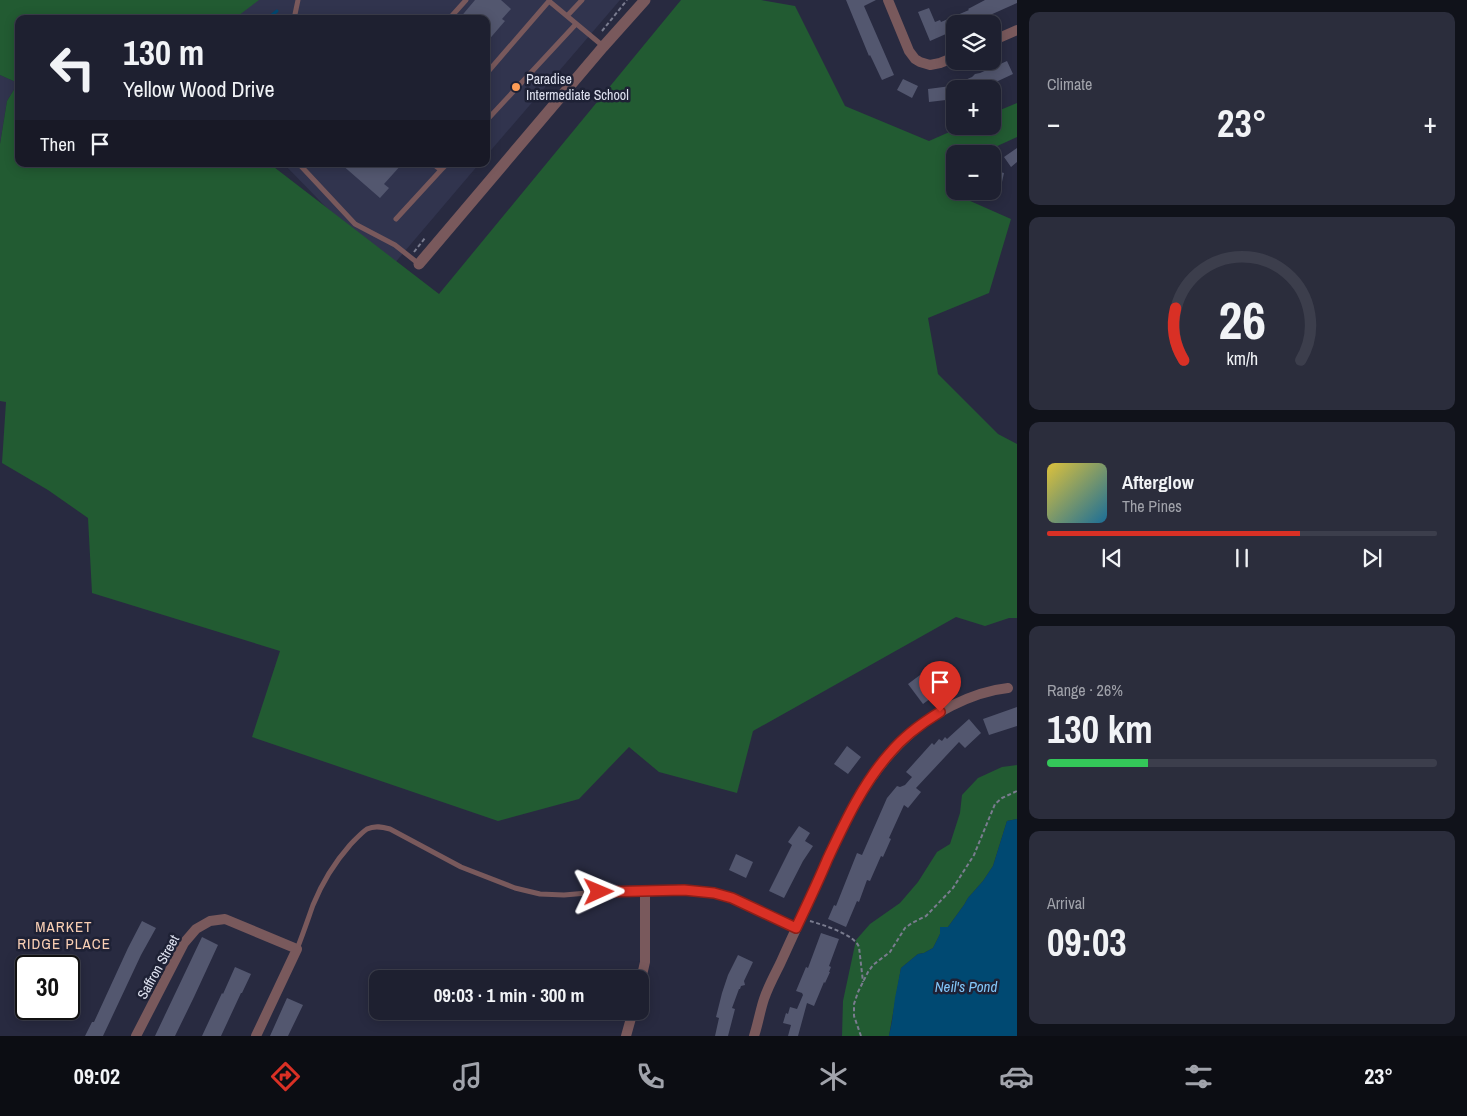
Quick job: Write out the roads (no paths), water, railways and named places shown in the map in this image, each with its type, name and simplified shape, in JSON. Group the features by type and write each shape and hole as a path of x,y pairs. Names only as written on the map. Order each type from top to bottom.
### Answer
{"street":[{"path":"419,264 645,0"},
{"path":"888,0 909,51 915,59 930,65 946,61"},
{"path":"1001,37 1017,30"},
{"path":"754,1036 764,998 796,928 855,804 879,766 916,728 940,712 978,694 995,689 1008,688"},
{"path":"599,892 694,890 714,893 732,898 796,928"},
{"path":"643,970 645,962 645,891"},
{"name":"Saffron Street","path":"136,1036 184,943 196,929 210,921 225,919 297,949"},
{"path":"256,1036 297,949"},
{"path":"626,1036 630,1020"}],"lane":[{"path":"295,15 298,0"},
{"path":"453,15 466,0"},
{"path":"567,16 582,0"},
{"path":"490,69 548,1 603,47"},
{"path":"490,117 576,24"},
{"path":"302,167 356,224 396,246 419,264"},
{"path":"437,167 441,170"},
{"path":"396,219 444,167"},
{"path":"297,949 313,904 325,880 344,852 368,828 379,826 390,830 462,867 515,888 540,894 599,892"}],"water":[{"name":"Neil's Pond","path":"1017,819 1017,1036 889,1036 901,968 918,954 933,948 940,934 940,927 948,927 993,866 1007,821"}],"waterway":[{"path":"272,15 277,11"}],"place":[{"name":"Paradise Intermediate School","path":"516,87"}],"district":[{"name":"MARKET RIDGE PLACE","path":"64,934"}]}
